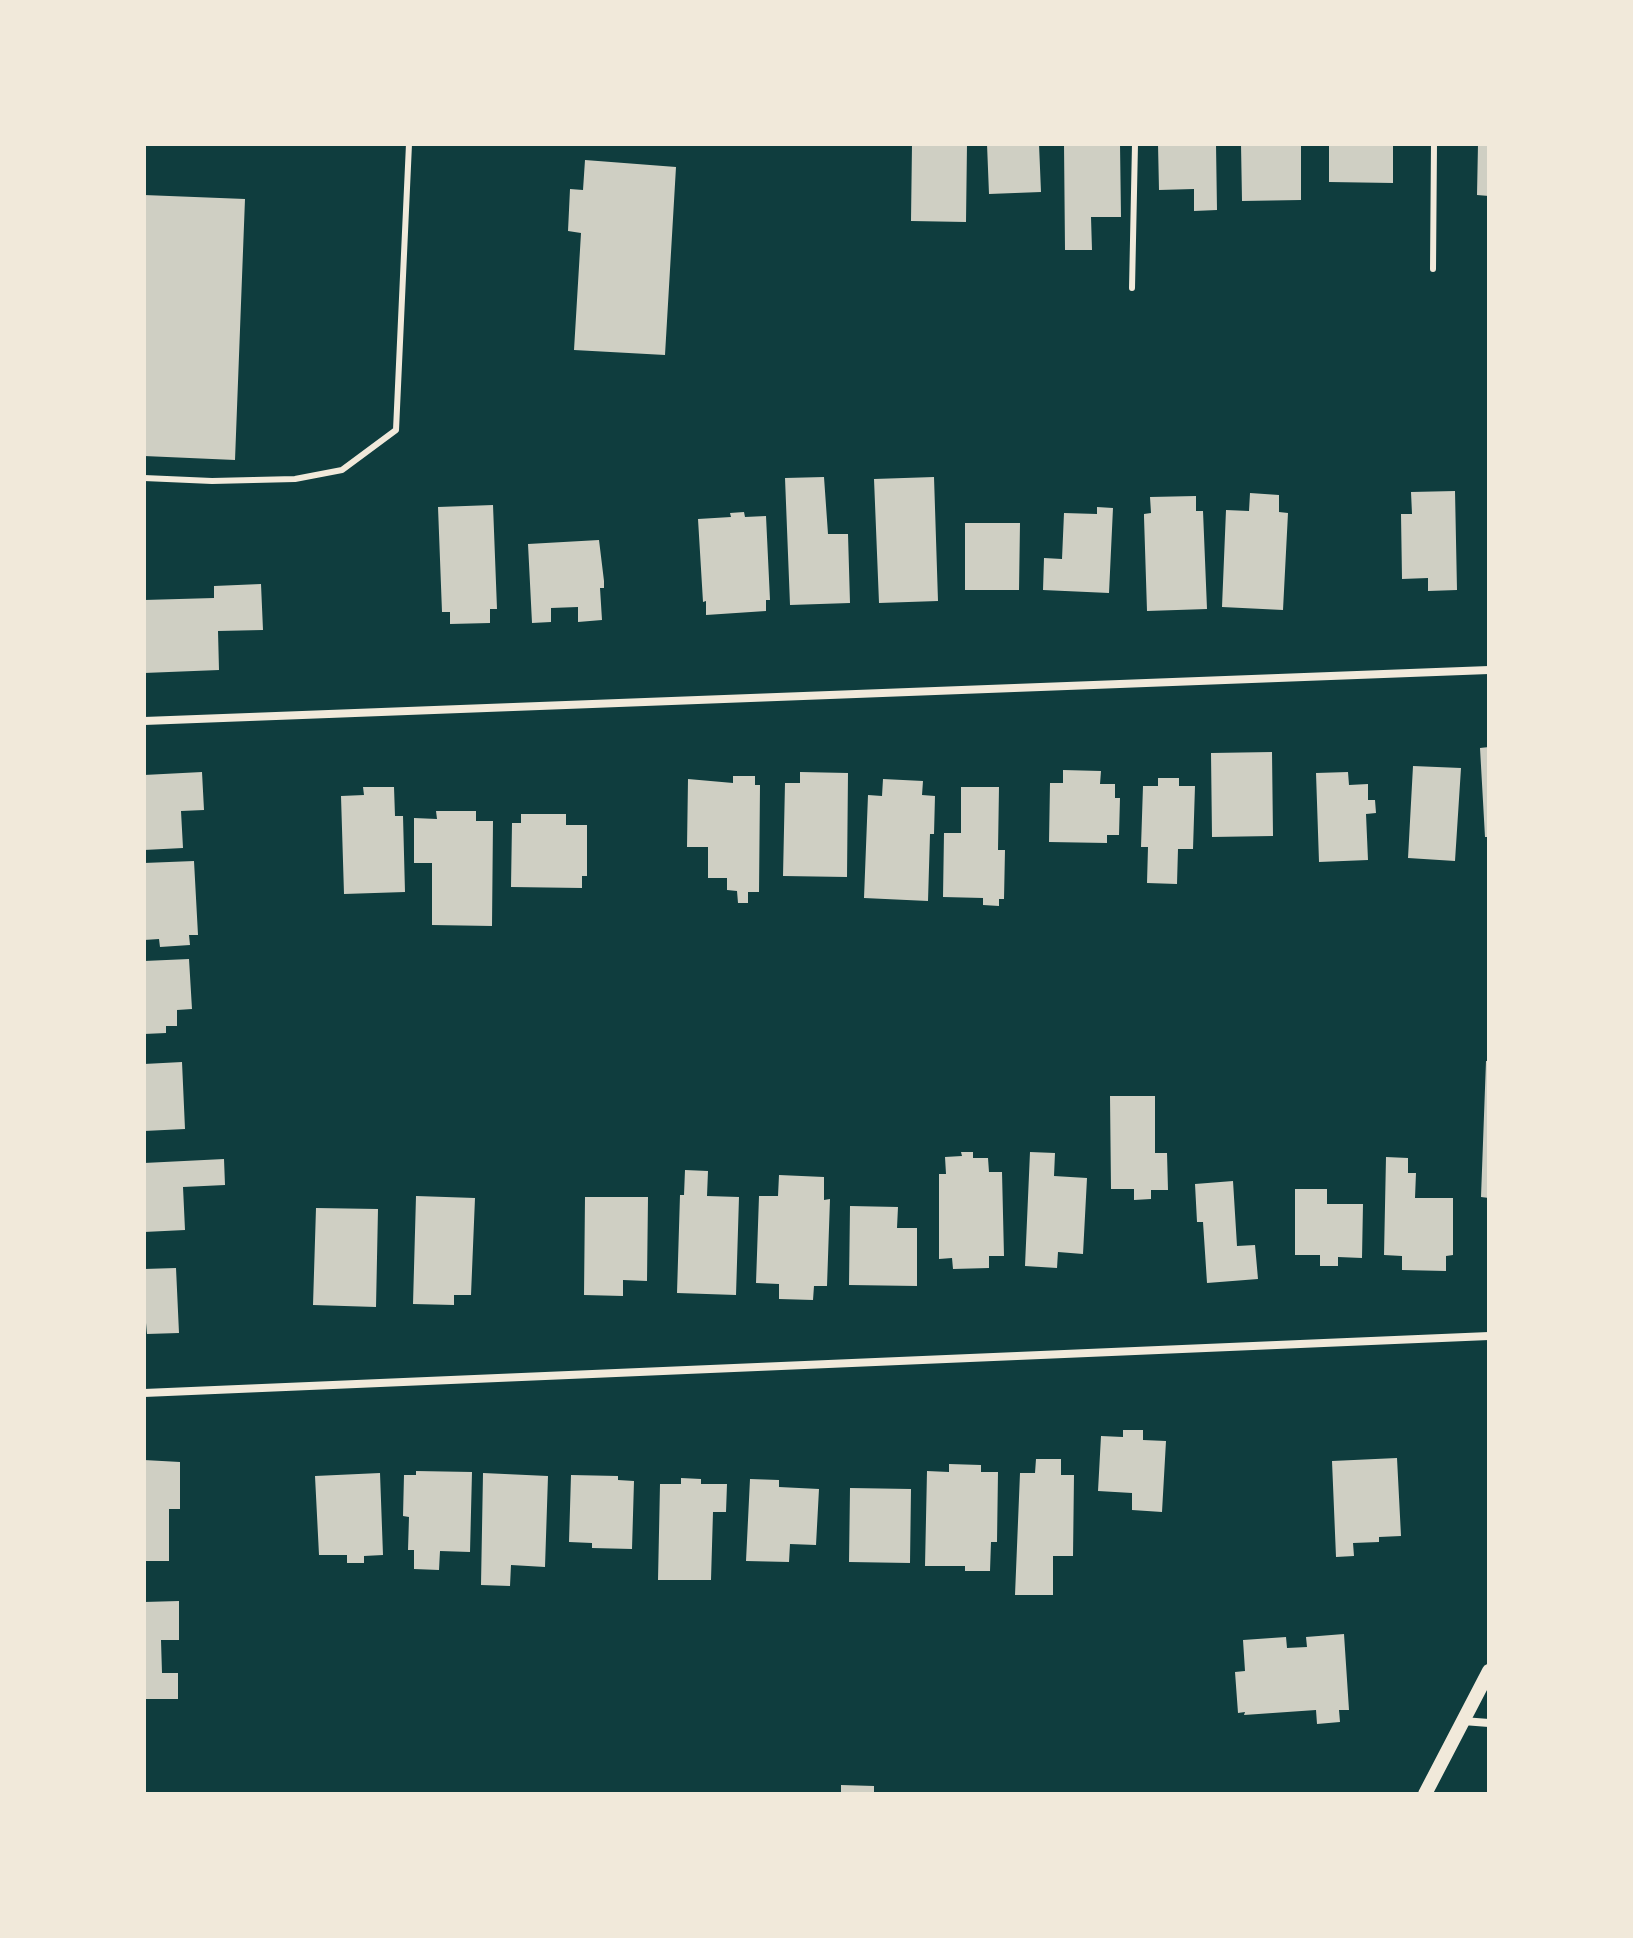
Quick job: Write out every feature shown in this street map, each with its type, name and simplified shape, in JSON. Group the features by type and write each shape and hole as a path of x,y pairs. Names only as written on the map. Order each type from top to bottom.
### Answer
{"street":[{"path":"144,721 1489,670"},
{"path":"144,1393 1489,1336"},
{"path":"1425,1794 1489,1671"},
{"path":"1463,1721 1489,1723"}],"lane":[{"path":"144,478 212,481 295,479 342,470 396,430 409,144"},
{"path":"1132,288 1135,144"},
{"path":"1433,269 1434,144"}],"building":[{"path":"912,144 967,144 966,222 911,221"},
{"path":"987,144 1039,144 1041,192 989,194"},
{"path":"1064,144 1120,144 1121,217 1091,217 1092,250 1065,250"},
{"path":"1158,144 1216,144 1217,210 1194,211 1194,189 1159,190"},
{"path":"1241,144 1301,144 1301,200 1242,201"},
{"path":"1329,144 1393,144 1393,183 1329,182"},
{"path":"1478,144 1489,144 1489,196 1477,195"},
{"path":"585,160 676,167 665,355 574,350 581,233 568,231 570,189 583,190"},
{"path":"144,195 245,199 235,460 144,456"},
{"path":"824,477 828,534 848,534 850,603 790,605 785,478"},
{"path":"934,477 938,601 879,603 874,479"},
{"path":"1455,491 1457,590 1428,591 1428,578 1402,579 1401,514 1412,514 1411,492"},
{"path":"1250,493 1279,495 1279,512 1288,513 1283,610 1222,607 1226,510 1249,511"},
{"path":"1196,496 1196,511 1203,511 1207,609 1147,611 1144,514 1151,513 1150,497"},
{"path":"493,505 497,609 490,609 490,623 450,624 450,612 442,612 438,507"},
{"path":"1097,507 1113,508 1109,593 1043,590 1044,558 1062,559 1064,513 1097,514"},
{"path":"744,512 745,517 766,516 770,600 766,600 766,611 706,615 698,519 731,517 730,513"},
{"path":"965,523 1020,523 1019,590 965,590"},
{"path":"599,540 604,581 604,588 600,588 602,620 578,622 578,607 551,608 551,622 532,623 528,544"},
{"path":"261,584 263,630 218,631 219,670 144,673 144,600 214,598 214,586"},
{"path":"1489,747 1489,837 1485,837 1480,748"},
{"path":"1272,752 1273,836 1212,837 1211,753"},
{"path":"1413,766 1461,768 1455,861 1408,858"},
{"path":"1063,770 1101,771 1100,784 1115,784 1115,798 1120,798 1119,835 1107,835 1107,843 1049,842 1050,783 1063,783"},
{"path":"202,772 204,810 181,811 183,848 144,850 144,775"},
{"path":"800,772 848,773 847,877 783,876 785,783 800,783"},
{"path":"1348,772 1349,785 1368,784 1368,800 1375,800 1376,813 1366,814 1368,860 1319,862 1316,773"},
{"path":"733,776 755,776 755,785 760,785 759,892 748,892 748,903 738,903 737,891 727,890 727,878 708,878 708,847 687,847 688,779 733,783"},
{"path":"1158,778 1179,778 1179,786 1195,786 1193,849 1178,849 1177,884 1147,883 1148,847 1141,847 1143,786 1158,786"},
{"path":"883,779 923,781 922,795 935,796 934,834 930,834 928,901 864,898 868,795 882,796"},
{"path":"363,787 394,787 395,816 403,816 405,892 344,894 341,796 364,795"},
{"path":"961,787 999,787 998,850 1005,850 1004,899 999,899 999,906 983,905 983,898 943,897 944,833 961,833"},
{"path":"436,811 476,811 476,821 493,821 492,926 432,925 432,863 414,863 414,818 437,819"},
{"path":"521,814 566,814 566,825 587,825 587,876 582,876 582,888 511,887 512,823 521,823"},
{"path":"194,861 198,935 189,935 190,945 160,947 159,939 144,940 144,863"},
{"path":"189,959 192,1009 177,1010 177,1026 166,1026 166,1033 144,1034 144,961"},
{"path":"1486,1061 1489,1061 1489,1198 1481,1197"},
{"path":"182,1062 185,1129 144,1131 144,1064"},
{"path":"1110,1096 1155,1096 1155,1153 1167,1153 1168,1190 1151,1190 1151,1199 1134,1200 1134,1189 1111,1189"},
{"path":"961,1152 973,1152 973,1158 988,1158 989,1172 1002,1172 1004,1256 989,1256 989,1268 953,1269 952,1258 939,1259 939,1174 946,1174 945,1157 962,1156"},
{"path":"1030,1152 1055,1153 1054,1176 1087,1178 1083,1254 1058,1252 1057,1268 1025,1266"},
{"path":"1386,1157 1408,1158 1408,1173 1416,1173 1415,1198 1453,1198 1453,1255 1446,1256 1446,1271 1402,1270 1402,1256 1384,1255"},
{"path":"224,1159 225,1185 183,1187 185,1230 144,1232 144,1163"},
{"path":"685,1170 708,1171 707,1196 739,1197 736,1295 677,1293 680,1195 684,1195"},
{"path":"779,1175 824,1177 824,1200 830,1199 827,1286 814,1286 813,1300 779,1299 779,1284 756,1283 759,1196 778,1196"},
{"path":"1233,1181 1237,1246 1255,1245 1258,1279 1207,1283 1203,1222 1197,1222 1195,1184"},
{"path":"1295,1189 1327,1189 1327,1204 1363,1204 1362,1258 1338,1257 1338,1266 1320,1266 1320,1255 1295,1255"},
{"path":"416,1196 475,1198 471,1295 454,1295 454,1305 413,1304"},
{"path":"585,1197 648,1197 647,1281 623,1280 623,1296 584,1295"},
{"path":"850,1206 898,1207 897,1228 917,1228 917,1286 849,1285"},
{"path":"316,1208 378,1209 376,1307 313,1305"},
{"path":"176,1268 179,1333 147,1334 144,1323 144,1269"},
{"path":"1123,1430 1143,1430 1143,1440 1166,1441 1162,1512 1132,1510 1132,1493 1098,1491 1101,1436 1123,1437"},
{"path":"1397,1458 1401,1536 1379,1537 1379,1542 1353,1543 1354,1556 1336,1557 1332,1461"},
{"path":"1036,1459 1061,1459 1061,1475 1074,1475 1073,1556 1053,1556 1053,1595 1015,1595 1020,1473 1035,1473"},
{"path":"144,1460 180,1462 180,1509 169,1509 169,1561 144,1561"},
{"path":"949,1464 981,1465 981,1472 998,1472 997,1542 991,1542 990,1571 965,1571 965,1566 925,1566 927,1471 949,1472"},
{"path":"416,1471 472,1472 470,1552 440,1551 439,1570 414,1569 414,1550 408,1550 409,1517 403,1516 404,1475 416,1475"},
{"path":"380,1473 383,1555 364,1556 364,1563 347,1563 347,1555 319,1555 315,1476"},
{"path":"483,1473 548,1476 545,1567 511,1565 510,1586 481,1585"},
{"path":"571,1475 618,1476 618,1480 634,1481 632,1549 592,1548 592,1543 569,1542"},
{"path":"681,1478 701,1479 701,1484 727,1484 726,1512 713,1512 711,1580 658,1580 660,1484 681,1484"},
{"path":"750,1479 779,1480 779,1487 819,1489 816,1545 790,1544 789,1562 746,1561"},
{"path":"850,1488 911,1489 910,1563 849,1562"},
{"path":"179,1601 179,1640 161,1640 162,1673 178,1673 178,1699 144,1699 144,1602"},
{"path":"1344,1634 1349,1710 1339,1710 1340,1722 1317,1724 1316,1710 1238,1713 1235,1672 1245,1671 1243,1640 1286,1637 1287,1648 1307,1647 1306,1637"},
{"path":"841,1785 874,1786 874,1794 841,1794"}]}
